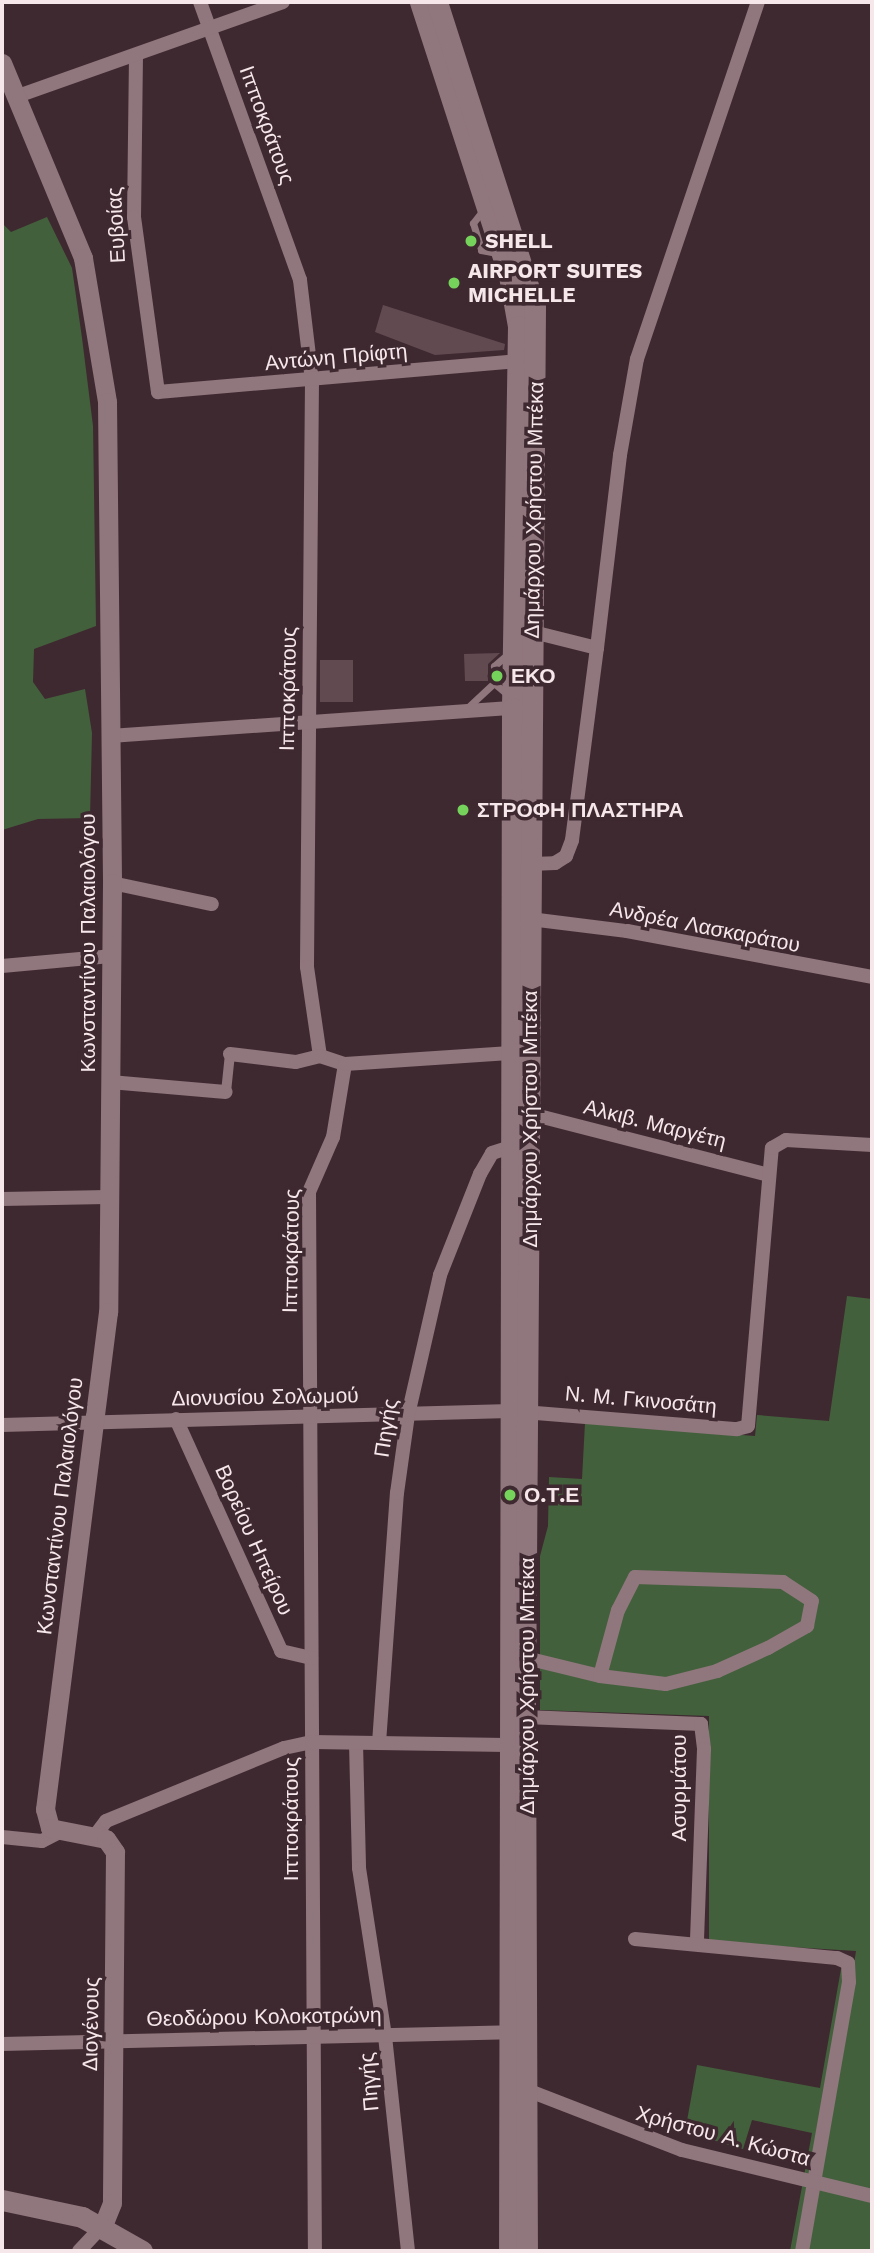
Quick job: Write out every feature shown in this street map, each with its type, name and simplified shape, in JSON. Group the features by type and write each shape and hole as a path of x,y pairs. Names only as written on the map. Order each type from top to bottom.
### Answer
{"main road":[{"name":"Δημάρχου Χρήστου Μπέκα","path":"420,2 517,308 513,651 530,864 531,1114 507,1745 517,2033 527,2090 527,2251"},
{"name":"Δημάρχου Χρήστου Μπέκα","path":"436,2 534,303 533,632 518,704 512,1053 512,1147 526,1658 509,2251"},
{"path":"2,2200 103,2225 142,2251"}],"street":[{"name":"Ιπποκράτους","path":"200,2 300,280 312,380 307,967 320,1056"},
{"path":"15,97 284,2"},
{"path":"530,864 555,863 565,856 572,840 635,370 758,2"},
{"name":"Ευβοίας","path":"136,55 134,217 158,392"},
{"name":"Κωνσταντίνου Παλαιολόγου","path":"2,63 83,258 99,334 109,462 112,883 108,1312 45,1809 46,1824 58,1833"},
{"name":"Αντώνη Πρίφτη","path":"158,392 518,361"},
{"path":"533,632 597,648"},
{"path":"110,736 464,711 518,704"},
{"path":"112,883 212,904"},
{"name":"Ανδρέα Λασκαράτου","path":"530,919 627,931 872,977"},
{"path":"2,966 111,956"},
{"path":"110,1082 226,1092 230,1054 296,1062 320,1056 345,1064 512,1053"},
{"name":"Ιπποκράτους","path":"315,2251 309,1192 333,1137 345,1064"},
{"name":"Αλκιβ. Μαργέτη","path":"531,1114 768,1175"},
{"path":"768,1175 777,1142 872,1144"},
{"name":"Πηγής","path":"379,1743 397,1493 408,1415 440,1275 480,1174 492,1153 512,1147"},
{"name":"Ν. Μ. Γκινοσάτη","path":"520,1411 737,1429 748,1426 768,1175"},
{"path":"2,1199 107,1197"},
{"name":"Διονυσίου Σολωμού","path":"2,1425 520,1411"},
{"name":"Βορείου Ηπείρου","path":"176,1419 281,1651 311,1658"},
{"path":"526,1658 600,1676 666,1684 717,1671 807,1626 812,1601 783,1582 635,1577 618,1610 600,1676"},
{"name":"Ασυρμάτου","path":"525,1717 701,1724 704,1749 697,1943"},
{"path":"2,1837 42,1841 58,1833 94,1837 106,1821 284,1748 312,1742 507,1745"},
{"name":"Πηγής","path":"356,1743 359,1868 386,2036 408,2251"},
{"name":"Διογένους","path":"94,1837 111,1842 115,1852 112,2203 103,2225"},
{"path":"635,1939 837,1958 848,1964 816,2183 802,2251"},
{"name":"Θεοδώρου Κολοκοτρώνη","path":"2,2044 517,2033"},
{"name":"Χρήστου Α. Κώστα","path":"527,2090 682,2150 872,2196"},
{"path":"79,2251 103,2225"}],"lane":[{"path":"464,711 494,683 494,666 513,651"},
{"path":"494,683 518,704"}],"green space":[{"path":"47,217 72,268 93,426 96,626 34,649 33,682 45,699 85,689 92,733 90,818 38,819 2,830 2,223 11,232"},
{"name":"Ο.Τ.Ε","path":"847,1296 872,1299 872,2251 790,2251 812,2133 752,2120 743,2149 685,2132 697,2065 820,2088 841,1969 854,1964 856,1951 709,1942 709,1716 540,1710 540,1556 548,1526 549,1477 582,1479 585,1423 755,1436 757,1415 829,1421"}],"building":[{"path":"383,305 505,344 504,350 435,355 375,332"},
{"path":"500,653 488,664 488,681 465,681 464,654"},
{"path":"320,660 353,660 353,702 320,702"}],"place":[{"name":"SHELL","path":"471,241"},
{"name":"AIRPORT SUITES MICHELLE","path":"454,283"},
{"name":"ΕΚΟ","path":"497,676"},
{"name":"ΣΤΡΟΦΗ ΠΛΑΣΤΗΡΑ","path":"463,810"},
{"name":"Ο.Τ.Ε","path":"510,1495"}]}
